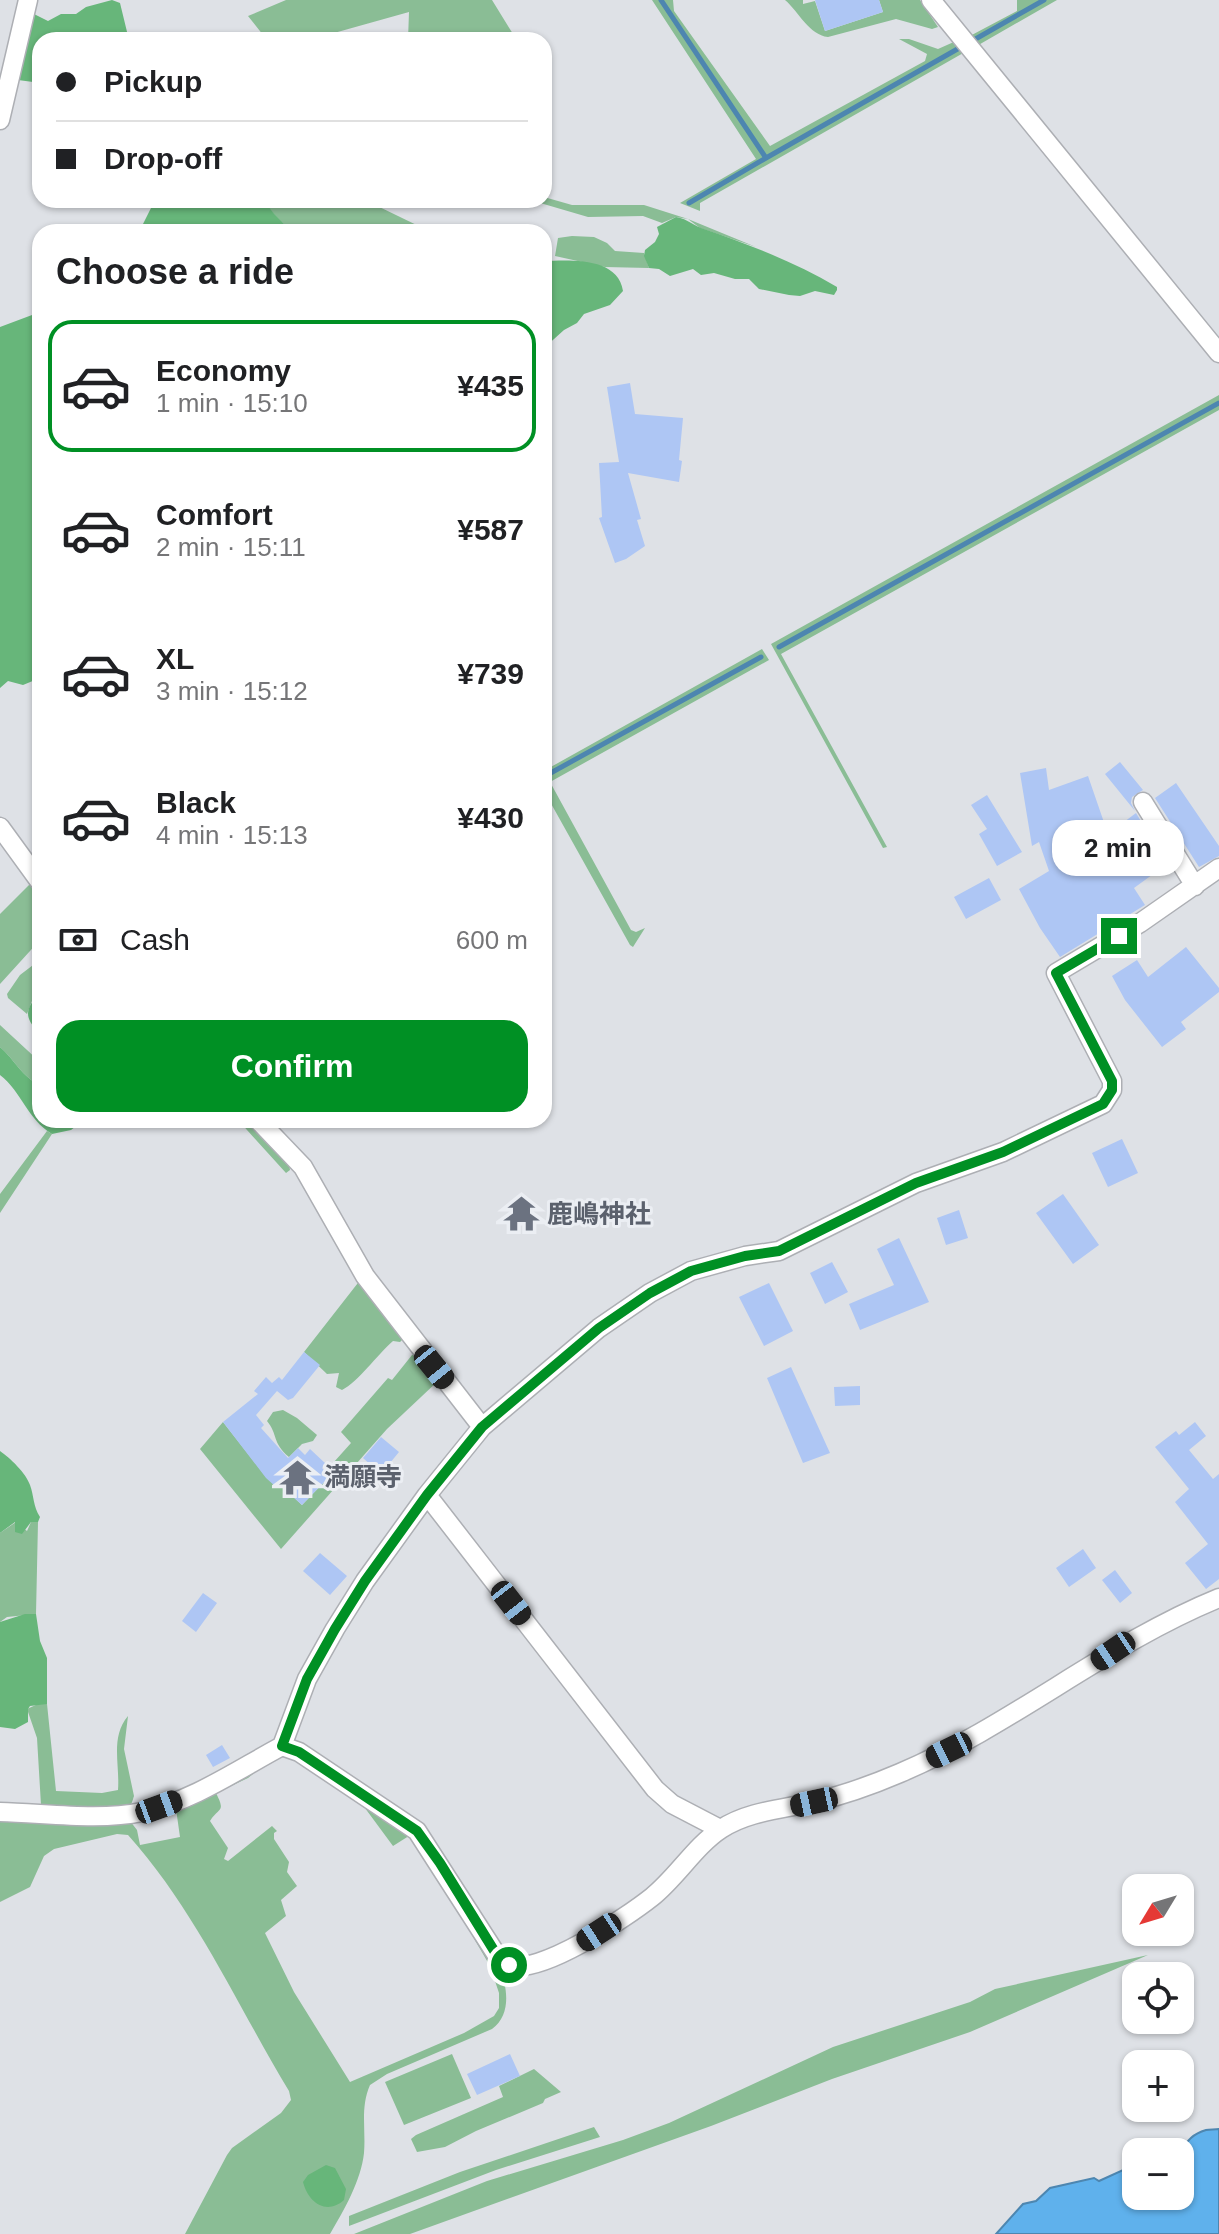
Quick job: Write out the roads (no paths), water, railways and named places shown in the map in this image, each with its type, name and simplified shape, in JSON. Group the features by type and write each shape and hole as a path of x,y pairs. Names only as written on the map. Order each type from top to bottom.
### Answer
{"street":[{"path":"0,120 28,0"},
{"path":"931,0 1219,353"},
{"path":"1143,802 1195,886"},
{"path":"0,827 32,871"},
{"path":"0,1812 112,1815 140,1812 202,1790 282,1746 307,1679 365,1581 427,1495 482,1427 599,1328 673,1280 711,1265 779,1251 916,1183 1003,1152 1103,1104 1112,1090 1112,1081 1056,973 1140,923 1219,868"},
{"path":"266,1128 303,1167 365,1276 482,1427"},
{"path":"427,1495 655,1789 672,1804 720,1829"},
{"path":"282,1746 299,1752 417,1831 498,1957 509,1965 522,1967 544,1963 578,1946 653,1896 720,1829 740,1819 860,1790 902,1773 1023,1709 1158,1625 1219,1598"}],"water":[{"path":"1219,2129 1219,2234 996,2234 1023,2204 1036,2201 1050,2188 1094,2178 1099,2181 1122,2170 1122,2210 1194,2210 1194,2138 1191,2138 1206,2130"}],"waterway":[{"path":"661,0 766,158 961,47"},
{"path":"972,41 1044,0"},
{"path":"689,203 766,158"},
{"path":"779,647 1219,403"},
{"path":"552,772 761,657"}],"place":[{"name":"鹿嶋神社","path":"521,1214"},
{"name":"満願寺","path":"298,1477"}]}
